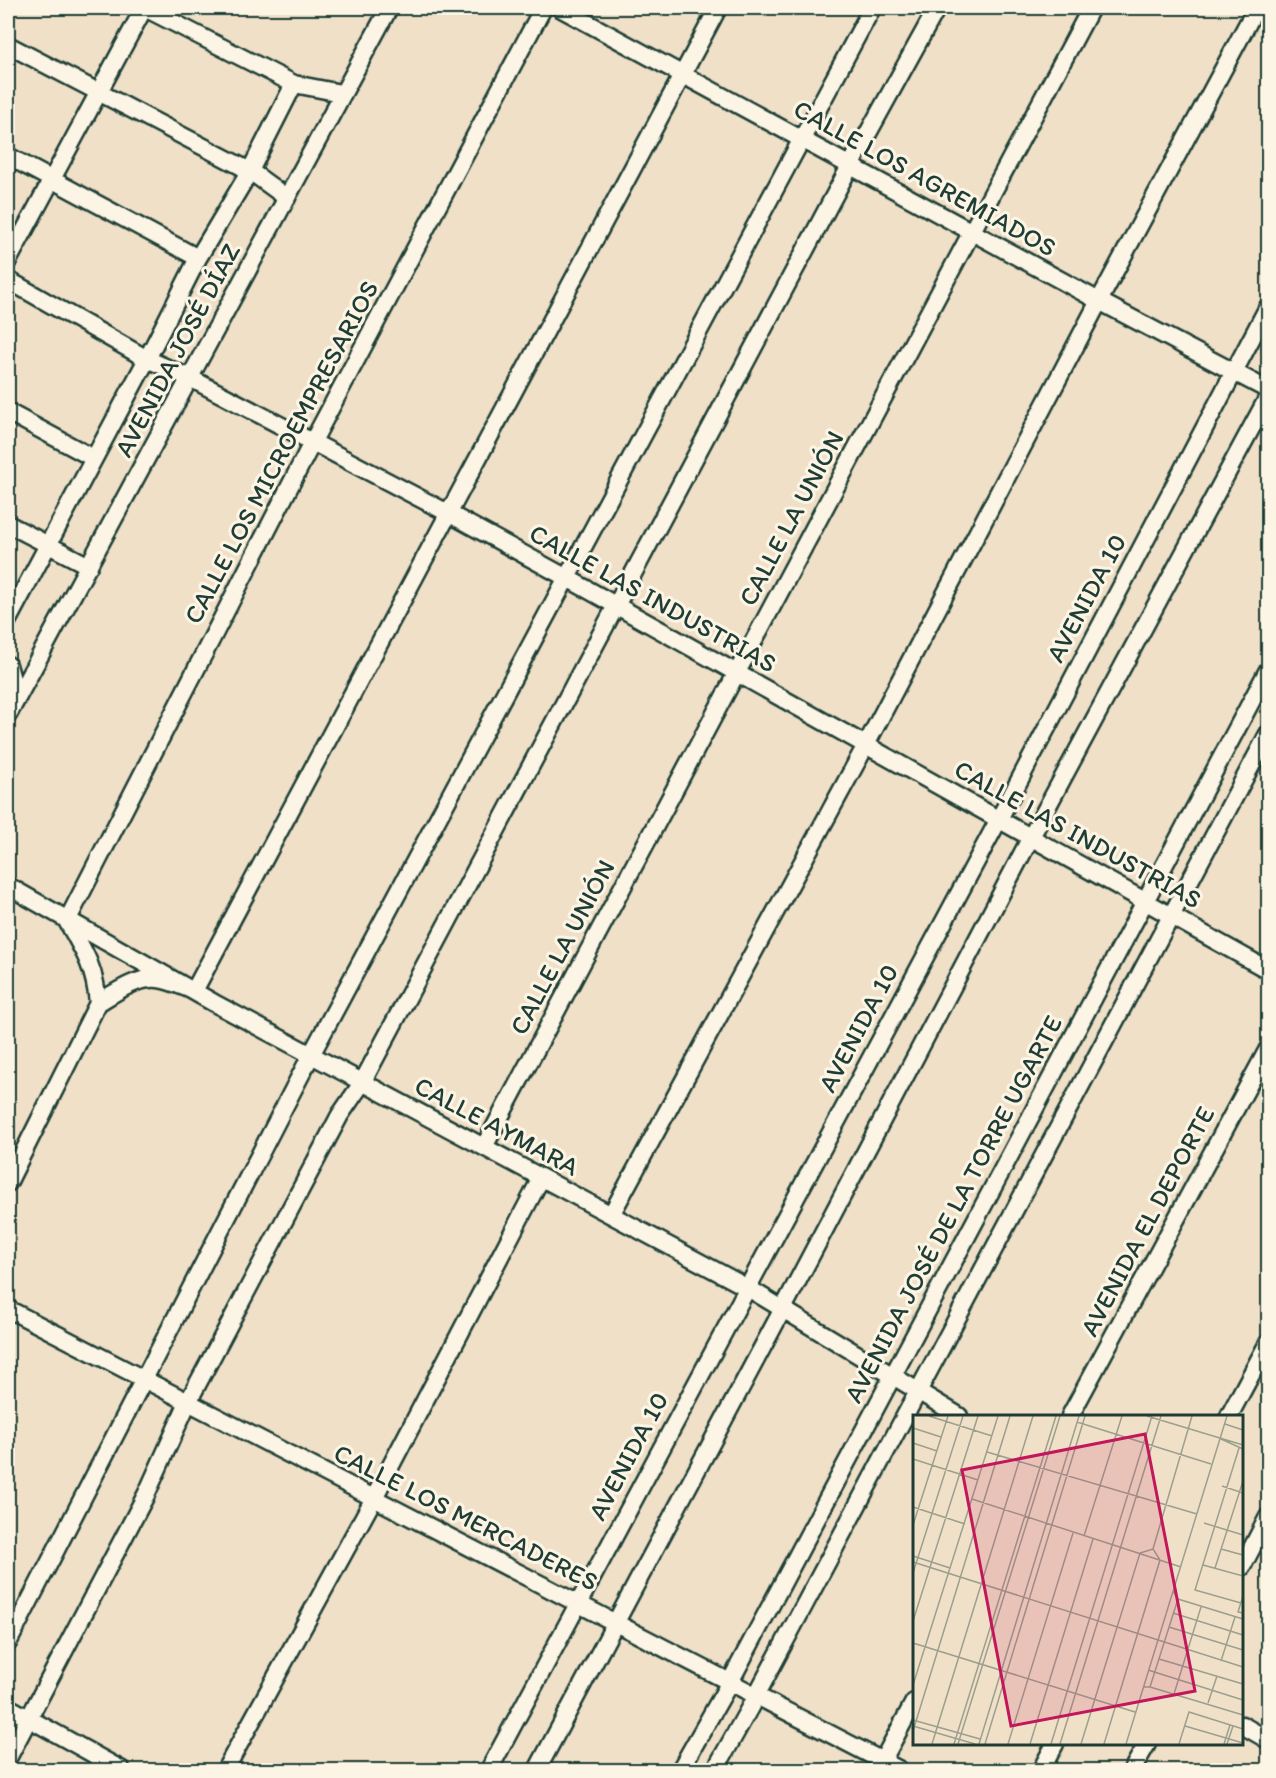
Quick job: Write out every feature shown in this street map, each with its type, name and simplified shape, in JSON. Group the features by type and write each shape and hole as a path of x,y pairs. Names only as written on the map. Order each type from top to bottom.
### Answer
{"street":[{"path":"8,261 144,8 294,84 341,93"},
{"name":"AVENIDA JOSÉ DÍAZ","path":"8,715 287,198 341,93 389,8"},
{"name":"CALLE LOS MICROEMPRESARIOS","path":"67,921 312,443 543,8"},
{"name":"CALLE LOS AGREMIADOS","path":"560,8 1099,302 1269,390"},
{"path":"8,1183 98,1004 122,988 136,982 158,979 194,991 718,8"},
{"path":"8,1643 311,1055 872,8"},
{"path":"8,1758 146,1495 188,1402 340,1115 362,1083 850,166 937,8"},
{"name":"CALLE LA UNIÓN","path":"483,1147 1091,8"},
{"path":"611,1215 866,745 1256,8"},
{"path":"8,45 250,171 287,198"},
{"path":"8,620 198,258 250,171 294,84"},
{"path":"8,156 198,258"},
{"name":"CALLE LAS INDUSTRIAS","path":"8,280 147,359 190,378 567,578 1269,970"},
{"name":"AVENIDA 10","path":"489,1770 999,819 1269,307"},
{"path":"537,1770 783,1310 1031,837 1269,397"},
{"path":"8,411 93,458"},
{"path":"8,524 89,566"},
{"path":"8,665 17,698"},
{"name":"AVENIDA JOSÉ DE LA TORRE UGARTE","path":"680,1770 730,1682 1269,670"},
{"path":"715,1770 1269,734"},
{"name":"CALLE AYMARA","path":"8,886 214,1003 748,1288 917,1393 957,1415"},
{"path":"67,921 89,961 96,981 98,1004"},
{"name":"AVENIDA EL DEPORTE","path":"1071,1415 1269,1049"},
{"path":"225,1770 374,1498 541,1178"},
{"name":"CALLE LOS MERCADERES","path":"8,1309 730,1682 879,1766 900,1770"},
{"path":"1230,1415 1269,1343"},
{"path":"1243,1565 1269,1517"},
{"path":"879,1766 913,1706"},
{"path":"8,1707 122,1770"},
{"path":"1243,1726 1269,1740"},
{"path":"1041,1770 1054,1745"},
{"path":"1132,1770 1146,1745"}]}
